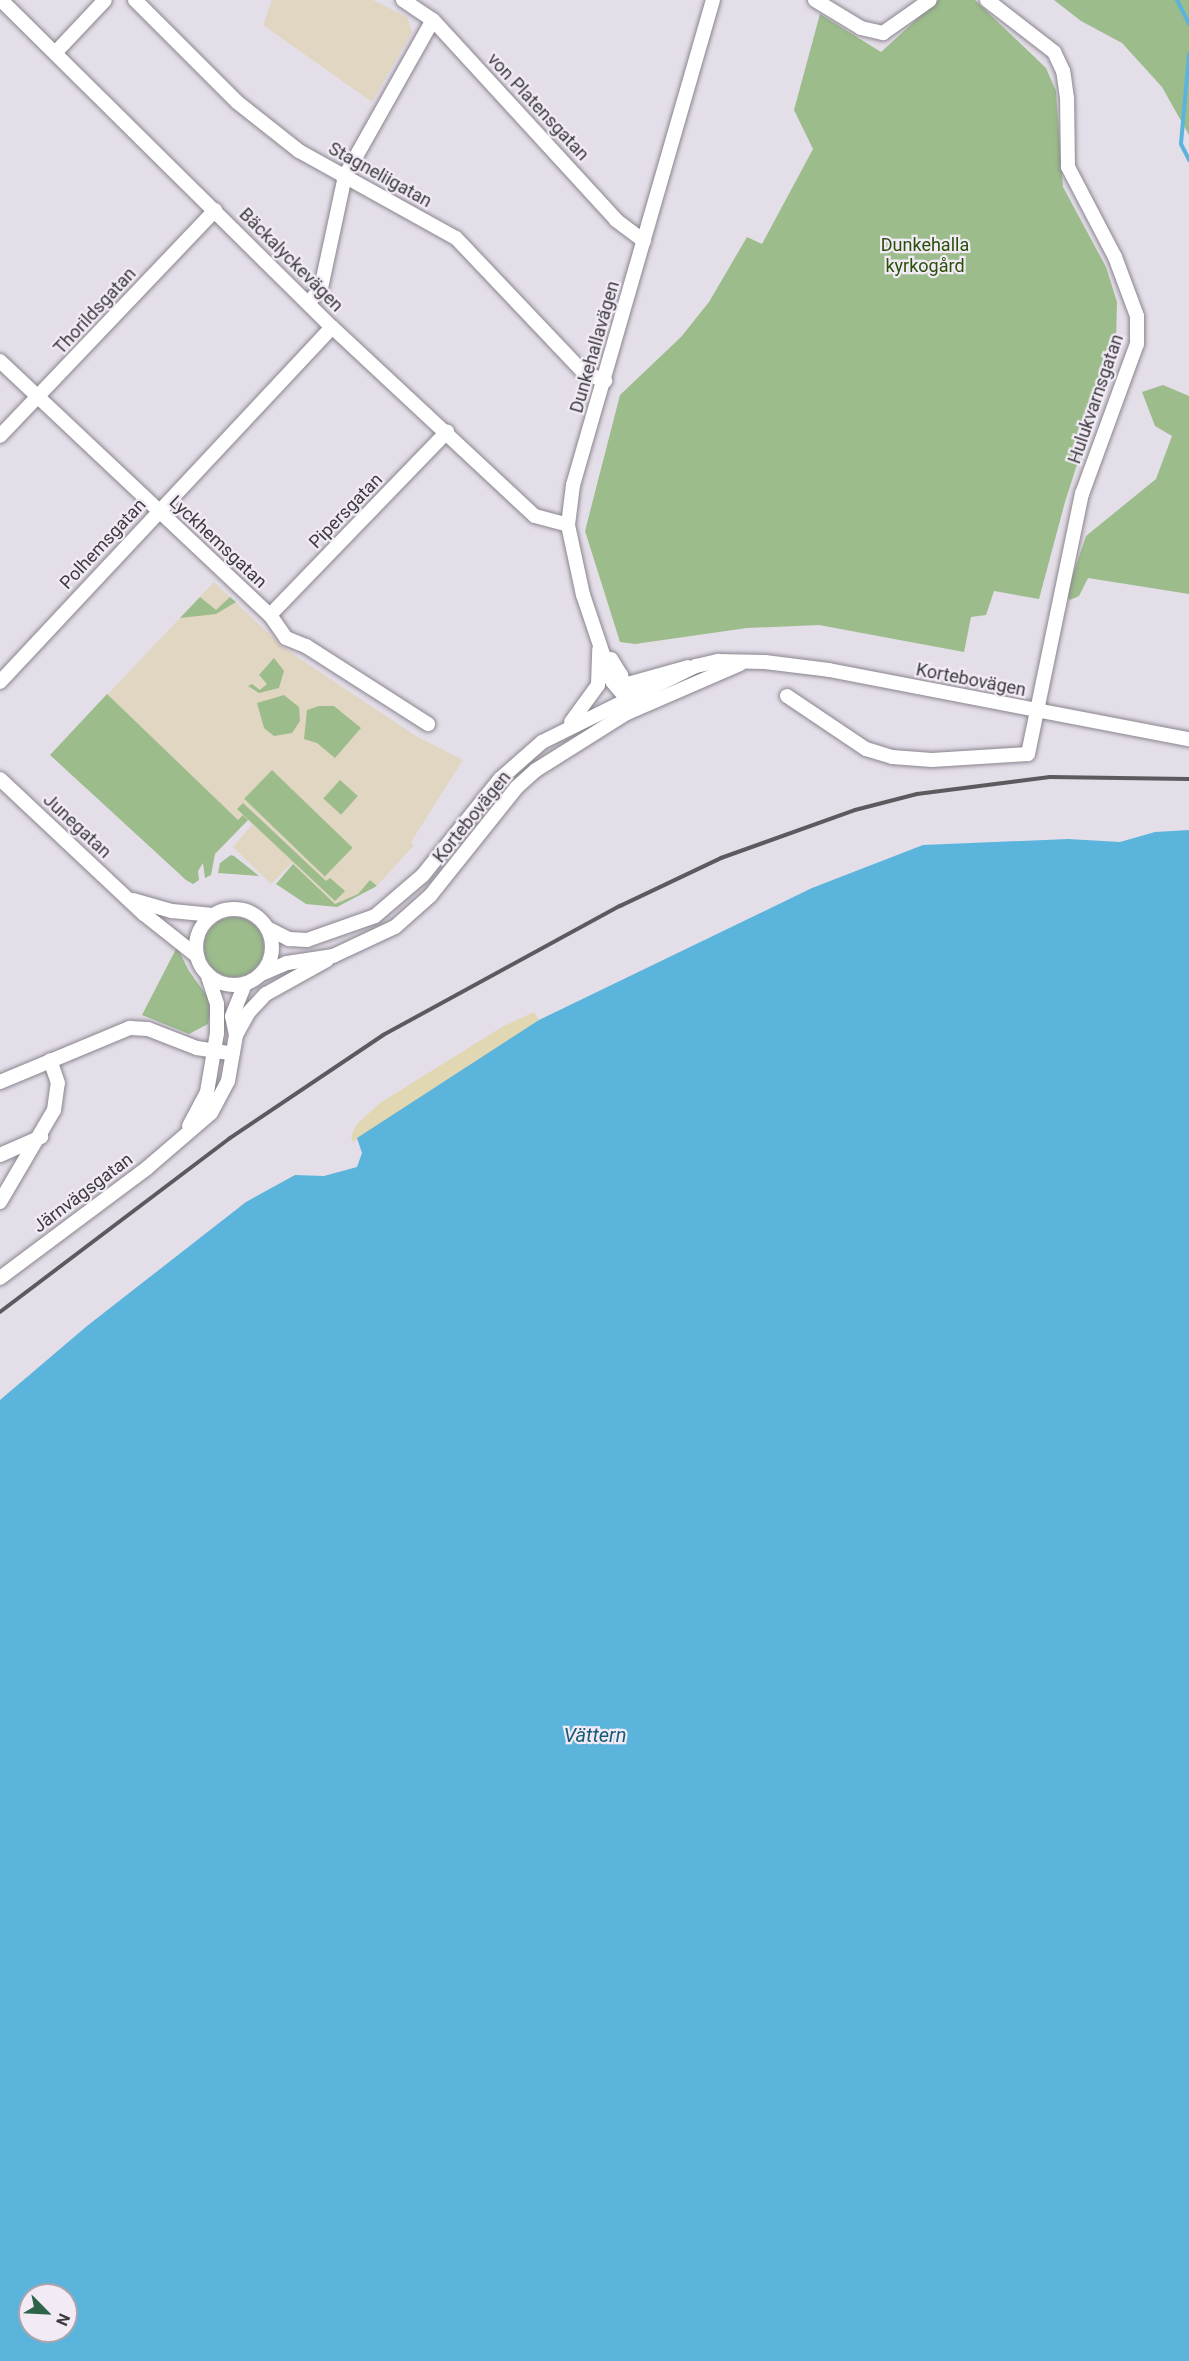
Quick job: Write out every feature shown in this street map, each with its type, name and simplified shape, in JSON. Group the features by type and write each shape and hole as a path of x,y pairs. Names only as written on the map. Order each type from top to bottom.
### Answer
{"street":[{"name":"Bäckalyckevägen","path":"1,0 332,327 535,516 568,525"},
{"path":"56,52 105,0"},
{"name":"Stagneliigatan","path":"135,0 237,102 298,151 456,238 583,372 605,381"},
{"name":"von Platensgatan","path":"404,0 432,20 616,220 644,241"},
{"name":"Dunkehallavägen","path":"626,699 616,689 575,569 568,525 573,485 605,381 713,0"},
{"path":"823,2 861,28 883,33 930,0"},
{"name":"Hulukvarnsgatan","path":"787,696 866,749 892,757 932,760 1028,754 1035,711 1082,494 1137,344 1137,316 1115,257 1068,167 1067,98 1063,71 1054,52 987,0"},
{"path":"309,302 321,288 345,176 432,20"},
{"name":"Thorildsgatan","path":"0,436 215,210"},
{"name":"Polhemsgatan","path":"0,682 332,327"},
{"name":"Lyckhemsgatan","path":"0,361 270,615 286,638 306,646 428,724"},
{"name":"Pipersgatan","path":"270,615 447,432"},
{"path":"567,726 590,700 597,685 600,639"},
{"name":"Kortebovägen","path":"267,928 289,939 307,940 375,916 423,875 515,764 567,726 696,666 718,661 829,670 1189,739"},
{"name":"Kortebovägen","path":"261,974 287,963 333,956 380,936 412,913 517,787 626,699 745,662"},
{"name":"Junegatan","path":"0,779 197,956"},
{"name":"Junegatan","path":"131,899 172,911 213,915"},
{"path":"228,909 243,910 257,916 267,928 272,952 261,974 245,984 222,984 207,974 197,956 199,930 213,915 228,909"},
{"path":"236,1035 249,1012 266,994 333,956"},
{"name":"Järnvägsgatan","path":"185,1133 207,1092 214,1051 218,1018 207,974"},
{"name":"Järnvägsgatan","path":"0,1278 147,1168 219,1102 236,1035 232,1016 245,984"},
{"path":"0,1082 110,1033 137,1028 214,1051 233,1054"},
{"path":"0,1202 41,1137 54,1110 58,1083 50,1060"},
{"path":"0,1155 41,1137"}],"shaded area":[{"path":"272,0 373,0 407,17 412,32 372,102 263,25"},
{"path":"214,582 284,648 416,736 463,760 411,842 414,845 377,886 370,880 358,894 335,904 292,863 271,884 233,847 252,825 243,816 238,820 107,695"}],"green space":[{"name":"Dunkehalla kyrkogård","path":"938,0 975,0 1046,68 1056,91 1063,187 1106,267 1117,302 1116,343 1065,502 1039,599 994,591 986,615 971,617 964,652 819,625 747,628 635,644 620,642 585,531 620,395 681,337 709,302 747,237 762,244 813,149 794,110 820,14 881,52"},
{"path":"1054,0 1189,0 1189,135 1162,87 1122,43 1081,21"},
{"path":"1163,385 1189,396 1189,594 1088,578 1079,596 1070,600 1066,595 1086,536 1156,479 1172,436 1155,426 1142,392"},
{"path":"200,597 216,610 230,597 236,602 216,614 180,618"},
{"path":"274,658 284,671 279,688 259,693 248,686 252,684 260,690 267,684 259,675"},
{"path":"107,694 238,820 243,815 248,820 215,854 211,875 205,878 203,863 198,871 199,880 193,884 186,880 50,755"},
{"path":"284,695 299,707 300,721 292,733 274,736 264,728 257,703"},
{"path":"319,706 334,706 361,728 335,758 317,743 304,739 307,710"},
{"path":"272,770 353,848 325,877 244,799"},
{"path":"340,780 358,796 341,815 323,799"},
{"path":"243,803 326,881 330,878 345,891 335,901 237,809"},
{"path":"231,855 259,876 218,873 220,863"},
{"path":"293,864 335,904 358,894 370,880 377,886 337,907 306,904 276,884"},
{"path":"234,917 251,922 259,930 264,947 259,964 251,972 234,977 217,972 209,964 204,947 209,930 217,922"},
{"path":"177,947 189,971 212,1003 208,1024 189,1034 142,1015"}],"sand":[{"path":"534,1012 539,1020 353,1142 351,1136 357,1124 380,1103 502,1027"}],"water":[{"name":"Vättern","path":"1189,830 1189,2361 0,2361 0,1400 87,1326 246,1202 295,1175 324,1176 357,1167 362,1153 357,1138 539,1020 812,888 923,845 1068,839 1120,842 1155,832"}],"waterway":[{"path":"1177,0 1189,24"},
{"path":"1189,54 1181,144 1189,160"}],"railway":[{"path":"0,1312 230,1138 383,1035 620,906 721,858 855,810 917,794 1050,777 1189,779"}]}
